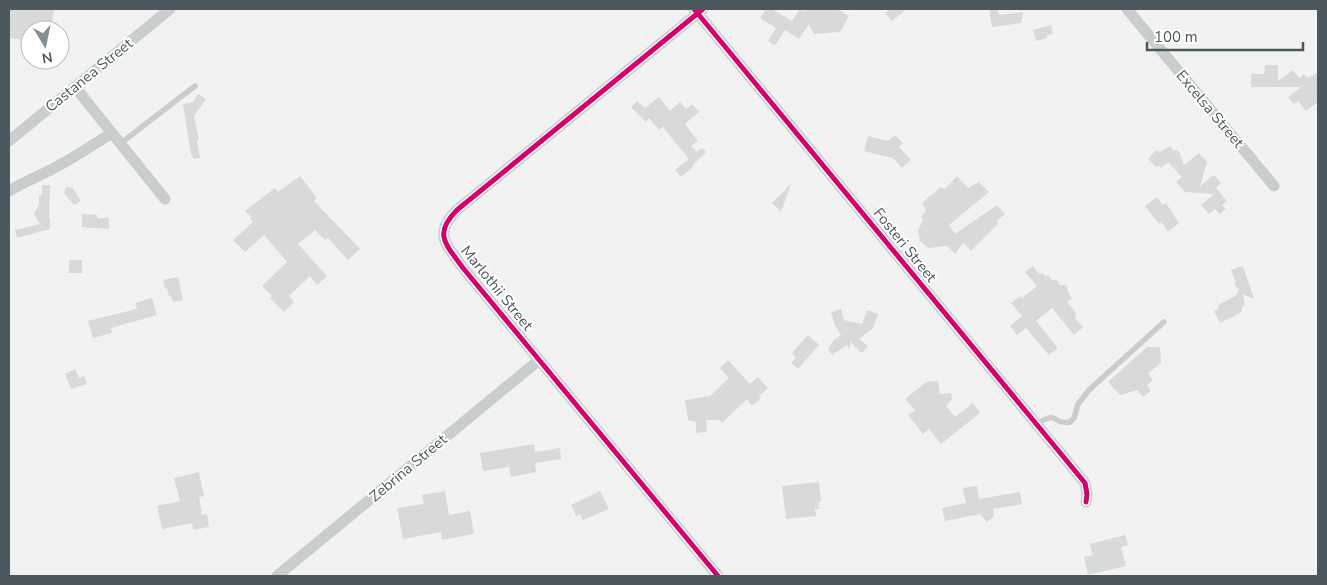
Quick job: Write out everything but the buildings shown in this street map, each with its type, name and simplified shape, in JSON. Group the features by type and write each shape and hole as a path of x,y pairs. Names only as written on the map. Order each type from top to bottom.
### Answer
{"street":[{"name":"Castanea Street","path":"9,141 170,9"},
{"name":"Excelsa Street","path":"1127,9 1274,186"},
{"name":"Marlothii Street","path":"698,10 457,210 445,224 443,232 444,240 463,268 718,576"},
{"name":"Fosteri Street","path":"698,10 1084,483 1087,494 1086,502"},
{"path":"75,87 165,198"},
{"path":"9,191 27,180 77,156 112,133"},
{"name":"Zebrina Street","path":"277,576 539,360"}],"lane":[{"path":"121,143 194,86"},
{"path":"1036,425 1049,416 1061,422 1070,422 1074,418 1078,404 1090,389 1164,322"}],"cycle path":[{"path":"694,9 1085,483 1086,502"},
{"path":"703,9 457,210 445,226 444,233 447,246 463,268 718,576"}]}
